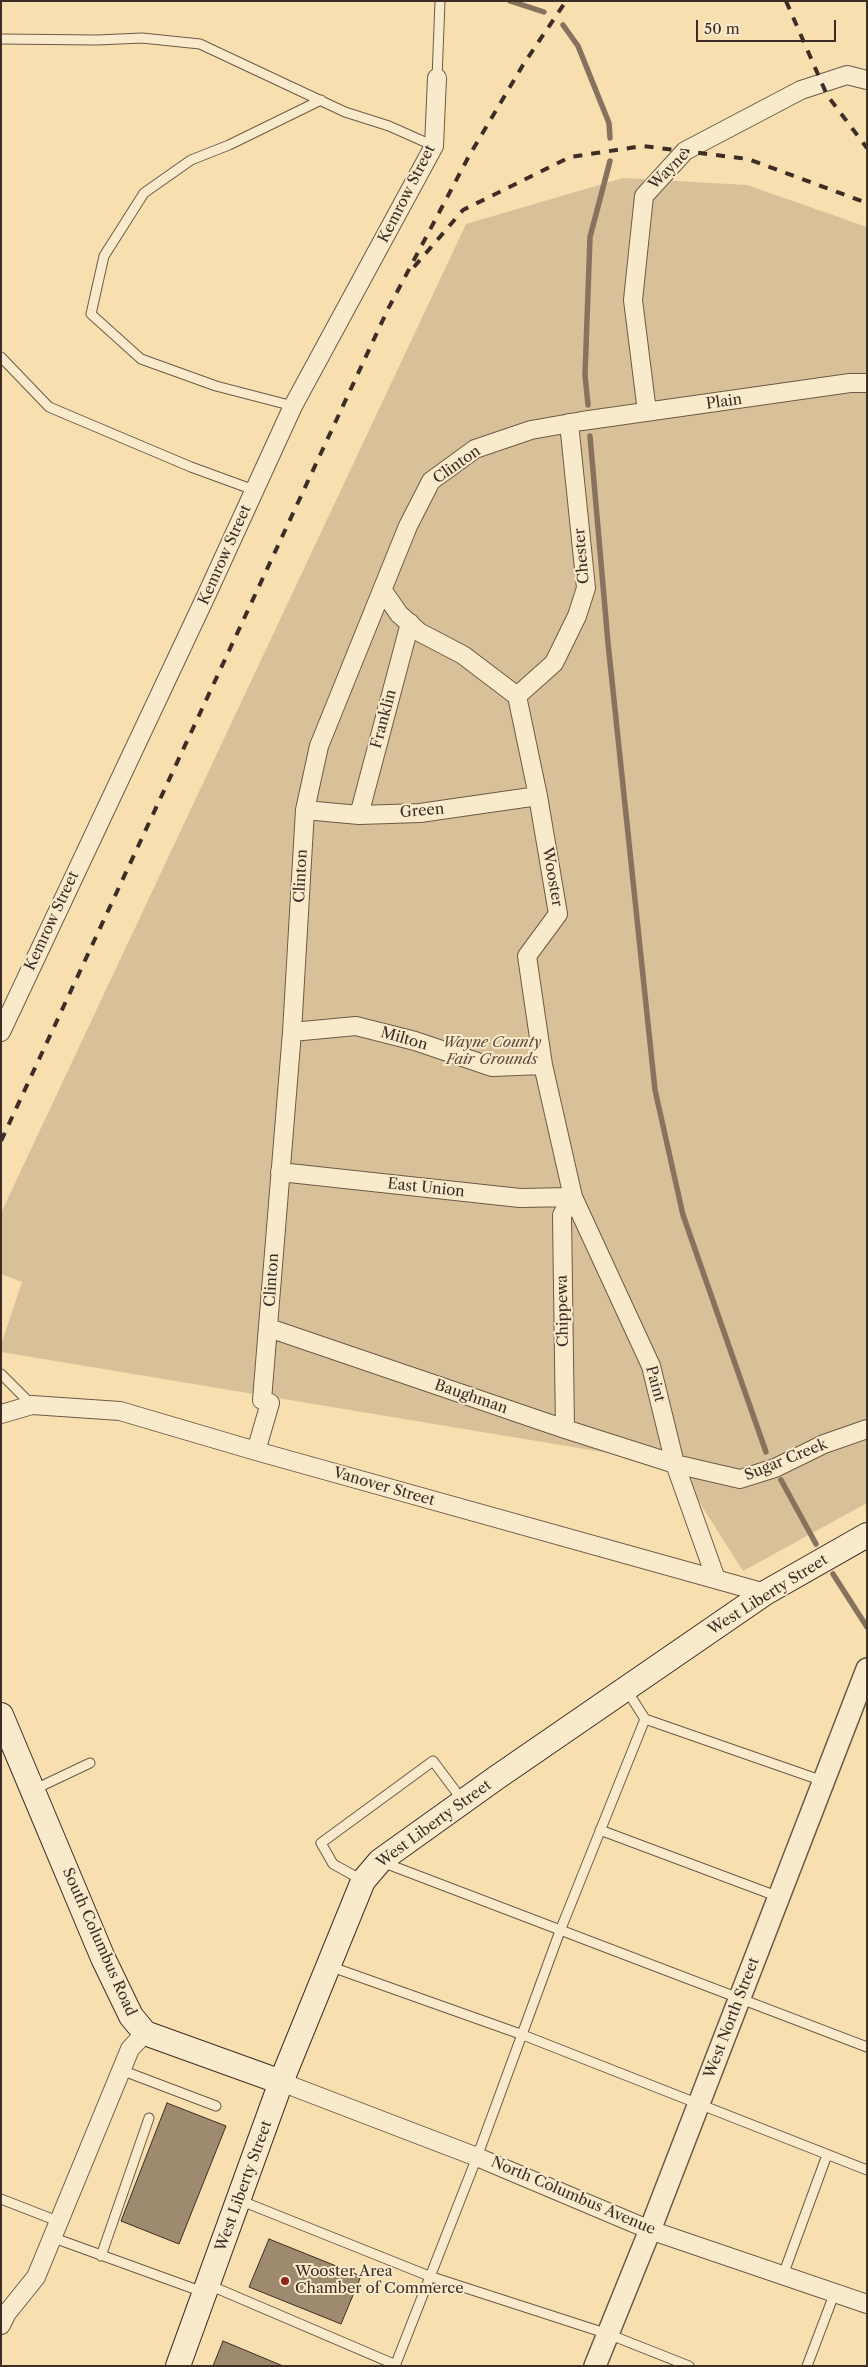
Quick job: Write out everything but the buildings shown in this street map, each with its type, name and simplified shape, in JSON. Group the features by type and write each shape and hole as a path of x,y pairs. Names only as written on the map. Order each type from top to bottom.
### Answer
{"main road":[{"name":"West Liberty Street","path":"178,2366 281,2082 363,1880 380,1861 463,1801 765,1593 867,1535"},
{"name":"South Columbus Road","path":"1,1715 121,1998 131,2016 145,2033 281,2082"}],"street":[{"name":"Wayne","path":"647,412 633,300 644,196 685,151 801,90 847,76 867,80"},
{"name":"Kemrow Street","path":"2,1028 207,594 293,406 434,146 437,78"},
{"name":"Plain","path":"575,422 850,383 867,383"},
{"name":"Clinton","path":"256,1451 270,1403 262,1400 292,1032 305,810 319,746 346,675 383,591 408,526 431,481 475,449 531,430 575,422"},
{"name":"Chester","path":"517,696 554,663 577,616 586,588 575,422"},
{"path":"383,591 399,614 419,632 464,655 517,696"},
{"name":"Franklin","path":"359,815 410,624"},
{"name":"Wooster","path":"517,696 538,796 558,914 527,956 543,1065 573,1197"},
{"name":"Green","path":"305,810 359,815 420,813 538,796"},
{"name":"Milton","path":"292,1032 356,1026 415,1041 492,1067 543,1065"},
{"name":"East Union","path":"280,1172 520,1198 573,1197"},
{"name":"Chippewa","path":"565,1429 562,1215 573,1197"},
{"name":"Paint","path":"573,1197 651,1366 675,1464 716,1579"},
{"name":"Baughman","path":"269,1328 565,1429 675,1464"},
{"name":"Vanover Street","path":"1,1414 32,1405 120,1411 256,1451 765,1593"},
{"name":"Sugar Creek","path":"675,1464 740,1479 775,1468 824,1444 867,1429"},
{"name":"West North Street","path":"595,2366 650,2230 867,1669"},
{"path":"1,2325 7,2314 36,2277 57,2230 130,2049 145,2033"},
{"name":"North Columbus Avenue","path":"281,2082 477,2157 650,2230 867,2304"}],"lane":[{"path":"437,78 440,1"},
{"path":"1,39 98,40 142,38 200,44 345,112 389,126 434,146"},
{"path":"293,406 216,386 141,359 91,314 104,256 144,193 191,160 230,145 321,100"},
{"path":"1,357 49,407 191,467 254,490"},
{"path":"1,1374 32,1405"},
{"path":"626,1689 645,1719 824,1781"},
{"path":"1,2199 101,2256 207,2288 395,2365 477,2157 560,1931 645,1719"},
{"path":"363,1880 333,1864 321,1843 433,1760 463,1801"},
{"path":"33,1790 90,1764"},
{"path":"600,1830 779,1897"},
{"path":"380,1861 867,2047"},
{"path":"329,1966 523,2035 867,2170"},
{"path":"121,2070 216,2106"},
{"path":"101,2256 149,2118"},
{"path":"783,2275 827,2155"},
{"path":"239,2200 429,2276 608,2334 689,2366"},
{"path":"807,2366 835,2292"}],"green space":[{"name":"Wayne County Fair Grounds","path":"623,178 747,185 867,227 867,1503 743,1571 675,1464 1,1352 1,1345 22,1282 1,1274 1,1213 466,224"}],"waterway":[{"path":"510,1 544,12"},
{"path":"563,25 578,46 609,123 610,138"},
{"path":"588,405 585,375 590,237 610,161"},
{"path":"590,436 608,643 655,1090 683,1215 766,1452"},
{"path":"781,1480 816,1544"},
{"path":"833,1574 867,1627"}],"railway":[{"path":"1,1141 388,309 469,156 523,65 566,1"},
{"path":"786,1 827,95 867,148"},
{"path":"414,267 463,210 570,157 643,146 748,159 867,203"}],"place":[{"name":"Wooster Area Chamber of Commerce","path":"285,2281"}]}
